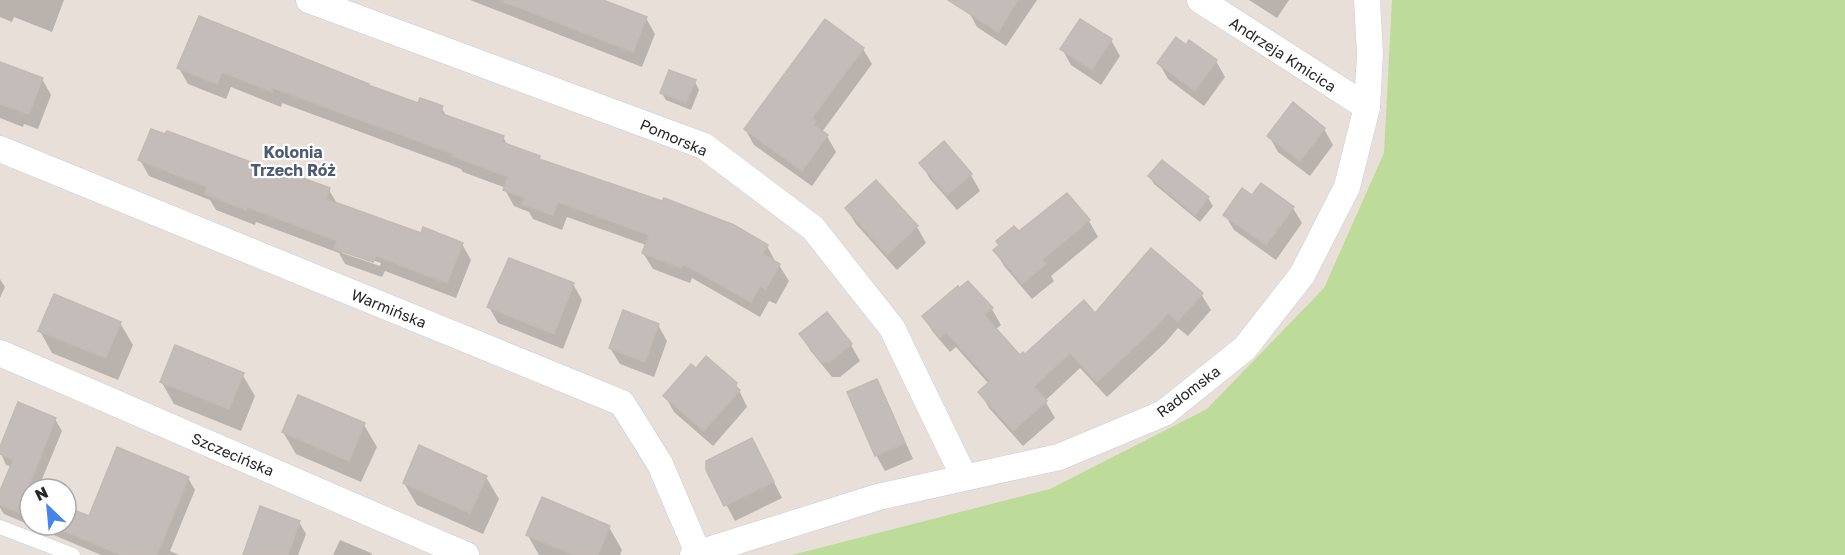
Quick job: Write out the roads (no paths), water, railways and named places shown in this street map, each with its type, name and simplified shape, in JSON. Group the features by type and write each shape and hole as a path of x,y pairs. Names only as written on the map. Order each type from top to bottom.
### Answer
{"street":[{"name":"Pomorska","path":"309,0 704,146 813,228 887,321 964,477"},
{"name":"Andrzeja Kmicica","path":"1200,0 1367,107"},
{"name":"Radomska","path":"696,554 878,497 1059,457 1164,413 1245,348 1302,275 1347,187 1367,107 1370,54 1367,0"},
{"name":"Warmińska","path":"0,149 622,403 660,464 696,554"},
{"name":"Szczecińska","path":"0,353 466,555"}],"lane":[{"path":"0,527 74,555"}],"district":[{"name":"Kolonia Trzech Róż","path":"293,161"}]}
